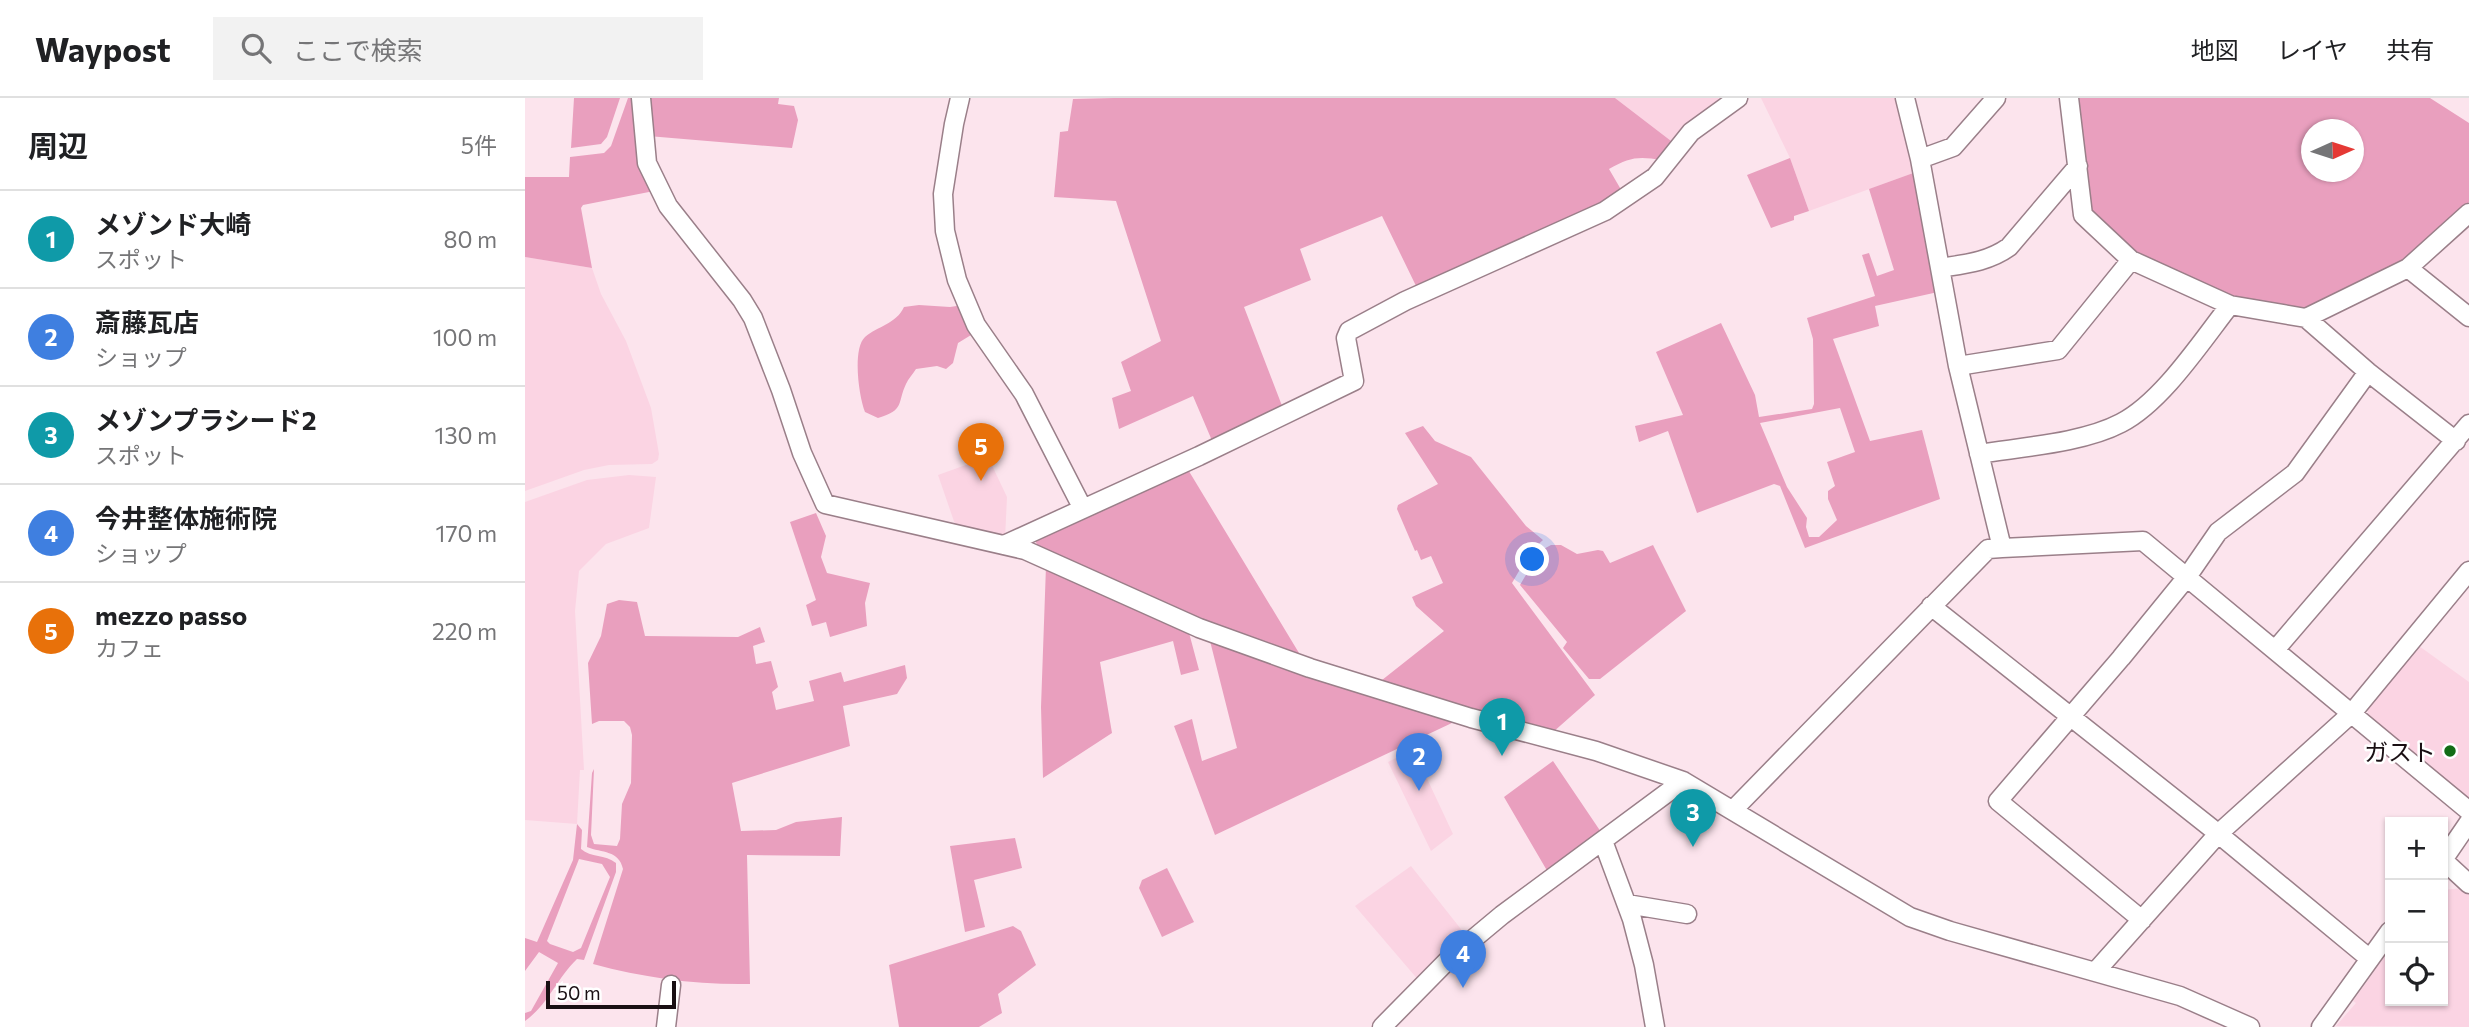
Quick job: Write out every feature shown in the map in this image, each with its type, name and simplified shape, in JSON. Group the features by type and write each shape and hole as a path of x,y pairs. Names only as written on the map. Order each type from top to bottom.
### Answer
{"street":[{"path":"642,98 647,163 668,206 753,318 802,453 825,505 1025,550 1199,628 1310,668 1471,718 1596,751 1683,780 1910,917 1950,931 2180,996 2250,1027"},
{"path":"960,98 943,194 945,231 957,280 976,325 1024,394 1083,509"},
{"path":"1004,545 1199,456 1354,380 1346,338 1349,331 1405,301 1605,211 1655,177 1691,132 1738,98"},
{"path":"1905,98 1920,159 1958,366 2002,548"},
{"path":"1920,159 1953,148 1996,98"},
{"path":"2070,98 2083,215 2131,260 2230,305 2306,318 2368,372 2456,440"},
{"path":"1940,268 1979,261 1998,255 2009,247 2078,166"},
{"path":"2306,318 2408,268 2469,213"},
{"path":"1958,366 2058,350 2131,260"},
{"path":"2408,268 2469,317"},
{"path":"1979,454 2088,435 2122,423 2149,404 2230,305"},
{"path":"2142,920 1998,801 2187,577 2218,532 2295,472 2368,372"},
{"path":"2275,650 2469,424"},
{"path":"1733,810 1988,549 2143,541 2469,811"},
{"path":"2096,971 2218,834 2352,713 2469,571"},
{"path":"1931,606 2072,716 2370,959"},
{"path":"1382,1027 1448,960 1502,915 1683,780"},
{"path":"2448,853 2469,822"},
{"path":"1603,841 1627,904 1655,1027"},
{"path":"2448,865 2469,884"},
{"path":"1627,904 1687,914"},
{"path":"2321,1027 2385,938"},
{"path":"666,1027 671,985"}],"shaded area":[{"path":"574,98 620,98 607,137 601,144 571,148"},
{"path":"628,98 636,98 654,191 583,205 581,208 592,268 525,257 525,177 569,177 570,157 604,153 611,146"},
{"path":"646,98 779,98 778,104 794,106 798,120 792,148 648,136"},
{"path":"1615,98 1730,98 1675,144"},
{"path":"1615,98 1675,144 1662,160 1634,159 1609,169 1623,193 1418,290 1382,216 1300,249 1311,280 1244,307 1284,411 1213,443 1193,396 1119,429 1112,398 1131,391 1121,362 1161,341 1116,201 1054,197 1060,132 1068,131 1073,99"},
{"path":"1761,98 1899,98 1916,172 1809,211 1790,158"},
{"path":"2078,98 2430,98 2469,123 2469,202 2397,265 2301,310 2231,296 2135,254 2091,210"},
{"path":"1790,158 1809,211 1771,228 1747,175"},
{"path":"1916,172 1938,292 1875,306 1879,326 1833,339 1870,441 1922,430 1940,499 1805,548 1780,486 1774,484 1697,513 1668,431 1639,442 1635,426 1683,415 1656,352 1721,323 1755,395 1759,417 1812,409 1813,339 1807,318 1875,296 1862,255 1869,253 1877,276 1894,270 1869,189","holes":["1840,408 1855,452 1827,462 1835,486 1828,491 1828,499 1837,520 1819,537 1809,537 1807,518 1787,487 1760,423"]},
{"path":"525,257 592,268 601,294 626,341 651,408 659,454 658,460 652,464 609,465 584,470 525,491"},
{"path":"963,305 976,332 958,343 953,363 946,369 937,366 916,369 907,382 896,409 878,418 865,412 863,405 858,373 861,343 870,333 901,313 904,307"},
{"path":"1423,426 1435,441 1471,457 1526,526 1543,540 1530,552 1512,583 1595,695 1552,733 1377,684 1444,631 1416,606 1412,597 1443,583 1431,556 1421,560 1417,550 1415,551 1397,509 1398,505 1438,484 1405,433"},
{"path":"988,457 1007,497 1005,539 957,530 938,475"},
{"path":"1187,468 1299,653 1286,653 1212,626 1039,549 1035,540"},
{"path":"629,475 656,477 649,528 606,544 579,571 575,611 584,770 580,770 577,824 525,820 525,502 587,480"},
{"path":"816,513 826,536 821,557 827,573 870,583 865,603 867,626 830,637 826,622 812,626 806,605 816,600 790,522"},
{"path":"1551,545 1561,545 1577,554 1603,551 1610,563 1653,545 1686,611 1600,679 1589,679 1563,648 1567,642 1520,585 1540,551"},
{"path":"1046,566 1188,629 1199,670 1181,675 1173,641 1100,662 1112,733 1043,778 1041,707"},
{"path":"619,600 637,602 645,636 738,637 760,627 765,642 753,646 756,664 771,661 778,687 772,692 776,710 814,701 809,681 841,672 844,682 905,665 907,678 897,694 843,706 850,746 732,783 741,831 776,830 796,822 842,817 840,856 747,855 750,984 671,980 593,964 623,869 614,855 587,847 592,773 594,769 591,835 594,844 617,846 620,839 622,804 631,783 632,735 630,727 624,721 599,721 592,724 588,663 601,636 607,604"},
{"path":"1209,637 1454,722 1215,835 1174,726 1192,719 1202,761 1237,748"},
{"path":"2419,646 2469,682 2469,801 2368,716 2368,709"},
{"path":"1408,752 1410,755 1415,753 1453,834 1431,851 1388,762"},
{"path":"1553,761 1603,835 1549,874 1504,797"},
{"path":"577,824 582,830 581,849 612,860 616,863 616,872 584,960 577,959 540,1007 525,1021 525,1013 531,1011 558,963 539,952 525,971 525,938 537,942 573,860","holes":["579,859 602,864 610,877 581,948 573,952 550,944 547,941"]},
{"path":"1015,838 1022,868 974,880 985,927 965,932 950,846"},
{"path":"1411,866 1468,938 1420,982 1355,906"},
{"path":"1167,868 1194,922 1162,937 1139,888 1142,880"},
{"path":"2463,888 2469,895 2469,1027 2336,1026 2356,1003 2353,1001 2385,956 2385,1006 2448,1006 2448,890"},
{"path":"1013,926 1021,931 1036,965 998,994 1002,1013 979,1027 899,1027 889,965"}],"place":[{"name":"mezzo passo","path":"981,481"},
{"name":"ガスト","path":"2450,751"},
{"name":"メゾンド大崎","path":"1502,756"},
{"name":"斎藤瓦店","path":"1419,791"},
{"name":"メゾンプラシード2","path":"1693,847"},
{"name":"今井整体施術院","path":"1463,988"}]}
